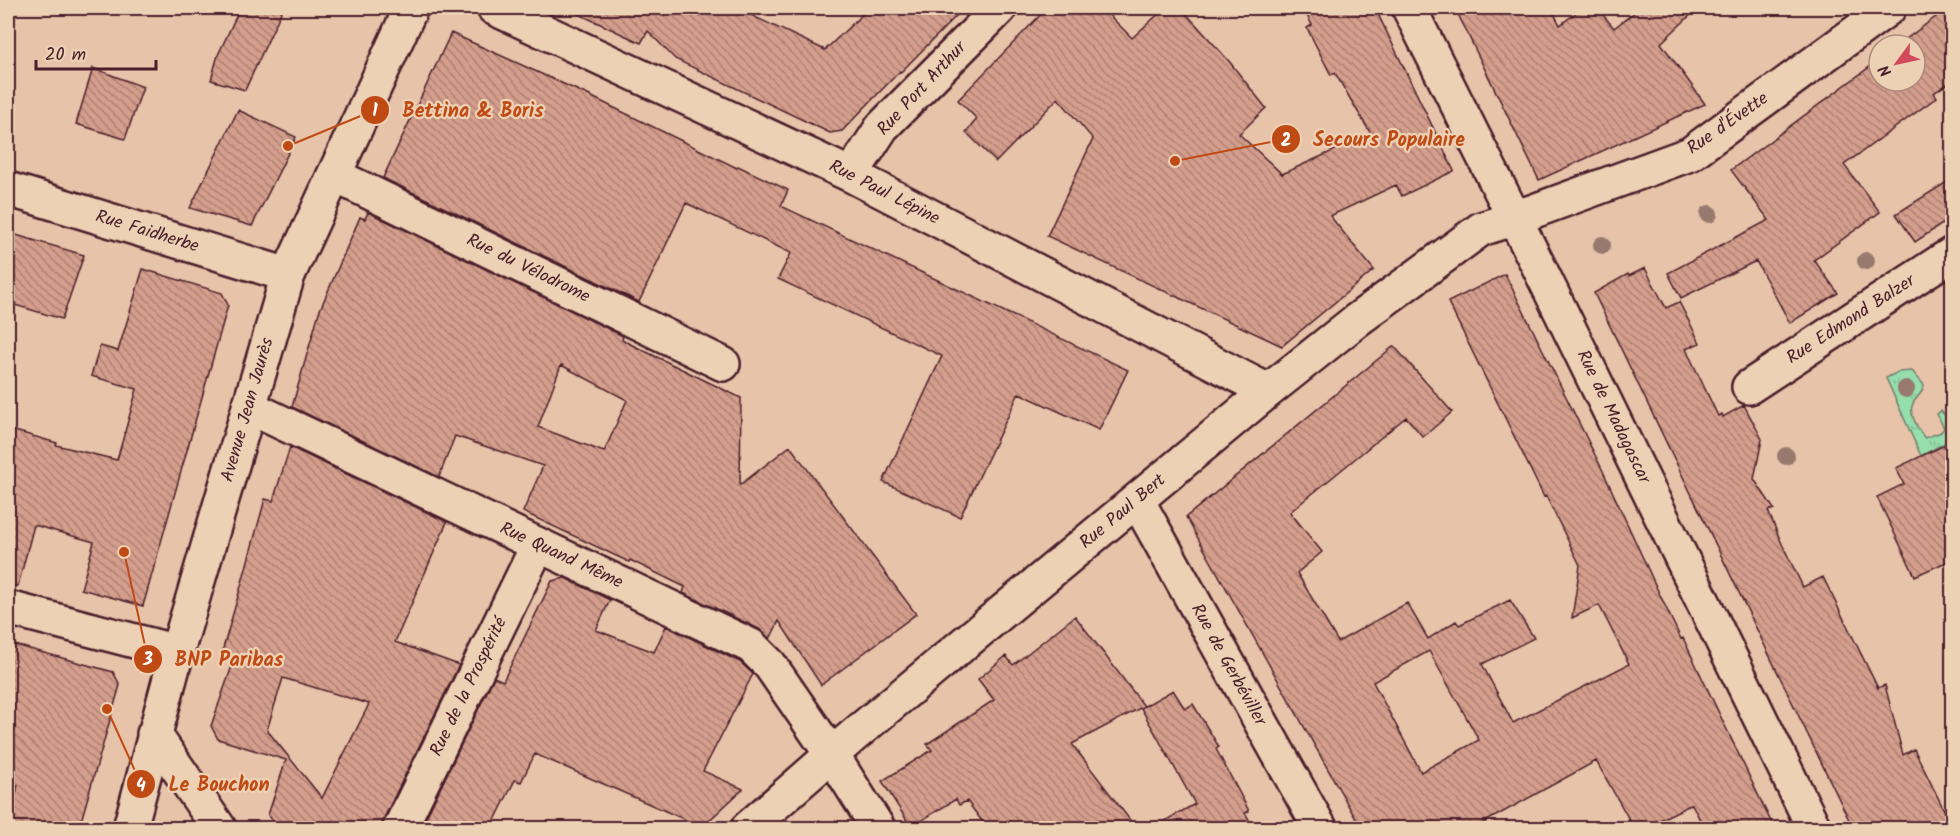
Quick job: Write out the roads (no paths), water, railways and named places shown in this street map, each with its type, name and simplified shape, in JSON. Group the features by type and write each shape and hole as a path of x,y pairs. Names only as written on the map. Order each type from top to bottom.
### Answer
{"street":[{"name":"Avenue Jean Jaurès","path":"129,828 177,652 288,275 411,8"},
{"name":"Rue Paul Lépine","path":"494,8 851,175 1268,391"},
{"name":"Rue Port Arthur","path":"851,175 882,127 1000,8"},
{"name":"Rue de Madagascar","path":"1408,8 1515,218 1814,828"},
{"name":"Rue d'Évette","path":"1515,218 1690,154 1889,8"},
{"name":"Rue du Vélodrome","path":"334,175 723,364"},
{"name":"Rue Faidherbe","path":"8,189 288,275"},
{"name":"Rue Paul Bert","path":"748,828 1137,500 1357,320 1481,229 1515,218"},
{"name":"Rue Edmond Balzer","path":"1749,387 1953,254"},
{"name":"Rue Quand Même","path":"249,407 751,646 770,665 832,755 878,828"},
{"name":"Rue de Gerbéviller","path":"1137,500 1320,828"},
{"name":"Rue de la Prospérité","path":"400,828 538,545"},
{"path":"8,608 177,652"},
{"path":"154,734 219,828"}],"place":[{"name":"Bettina & Boris","path":"288,146"},
{"name":"Secours Populaire","path":"1175,161"},
{"name":"BNP Paribas","path":"124,552"},
{"name":"Le Bouchon","path":"107,709"}]}
